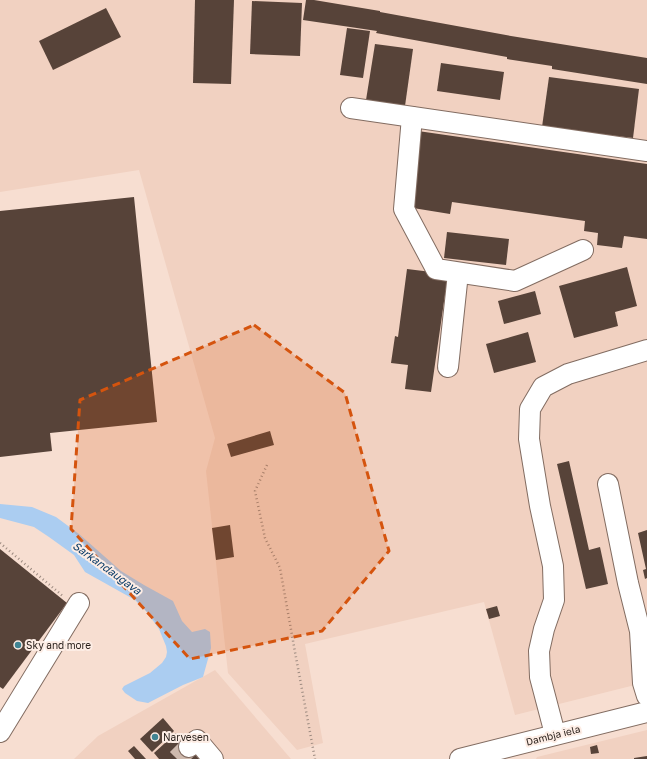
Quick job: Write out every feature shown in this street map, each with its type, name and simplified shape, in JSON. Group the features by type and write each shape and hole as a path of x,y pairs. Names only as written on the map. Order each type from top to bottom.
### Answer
{"street":[{"path":"350,108 647,150"},
{"path":"412,117 404,210 436,269 515,281 583,250"},
{"path":"448,368 458,272"},
{"path":"555,734 540,677 539,651 544,629 554,600 553,566 540,506 530,439 530,409 543,387 568,374 647,350"},
{"path":"608,484 628,583 640,631 643,683 647,696"},
{"path":"0,732 78,605"},
{"name":"Dambja iela","path":"460,759 647,712"},
{"path":"189,747 197,740 213,759"}],"path":[{"path":"267,465 255,491 265,538 280,568 315,759"},
{"path":"0,543 78,605"}],"highlighted area":[{"path":"254,325 345,393 389,551 322,631 190,659 71,529 80,400"}],"shaded area":[{"path":"0,0 647,0 647,682 515,715 484,602 305,644 323,743 297,750 228,673 206,471 215,438 139,170 0,192"},
{"path":"215,670 291,759 74,759 98,736"},
{"path":"647,730 647,759 536,759 537,757"}],"water":[{"name":"Sarkandaugava","path":"0,504 32,507 56,517 79,534 121,571 173,601 182,621 192,632 205,629 210,632 211,648 203,677 183,685 148,703 137,701 125,693 122,689 124,686 150,673 162,663 166,657 166,646 159,629 146,611 135,600 85,572 74,555 49,537 34,527 0,518"}],"building":[{"path":"195,0 234,0 231,84 193,83"},
{"path":"306,0 380,11 511,36 647,58 647,84 552,69 552,66 507,59 507,57 376,33 377,31 303,20"},
{"path":"252,1 302,3 300,56 250,54"},
{"path":"106,8 121,37 53,70 39,41"},
{"path":"347,28 370,31 363,78 340,75"},
{"path":"375,44 413,49 405,106 366,100"},
{"path":"441,63 504,72 500,100 437,91"},
{"path":"549,77 639,89 633,138 542,127"},
{"path":"418,131 647,164 647,239 624,236 622,248 597,245 598,233 584,231 585,221 452,202 450,214 413,208"},
{"path":"134,197 157,422 50,433 52,451 0,457 0,211"},
{"path":"447,232 509,239 506,265 444,258"},
{"path":"627,267 637,306 615,312 618,326 574,338 559,286"},
{"path":"407,269 448,274 431,392 405,389 408,365 391,363 395,336 398,337"},
{"path":"535,291 541,314 504,324 498,301"},
{"path":"528,332 536,362 494,373 486,344"},
{"path":"270,431 274,445 231,457 227,444"},
{"path":"569,461 589,550 600,547 608,584 586,589 557,464"},
{"path":"230,525 234,557 216,560 212,528"},
{"path":"647,530 647,578 645,579 643,570 646,569 638,533"},
{"name":"Sky and more","path":"0,549 67,603 3,689 0,687"},
{"path":"497,606 500,616 489,619 486,609"},
{"name":"Narvesen","path":"163,718 174,731 152,752 140,739"},
{"path":"176,733 199,759 159,759 154,753"},
{"path":"597,745 599,753 591,754 590,747"},
{"path":"134,746 146,759 135,759 128,751"},
{"path":"647,756 647,759 634,759 634,758"}],"tunnel":[{"path":"177,759 189,747"}],"place":[{"name":"Sky and more","path":"18,645"},
{"name":"Narvesen","path":"155,737"}]}
